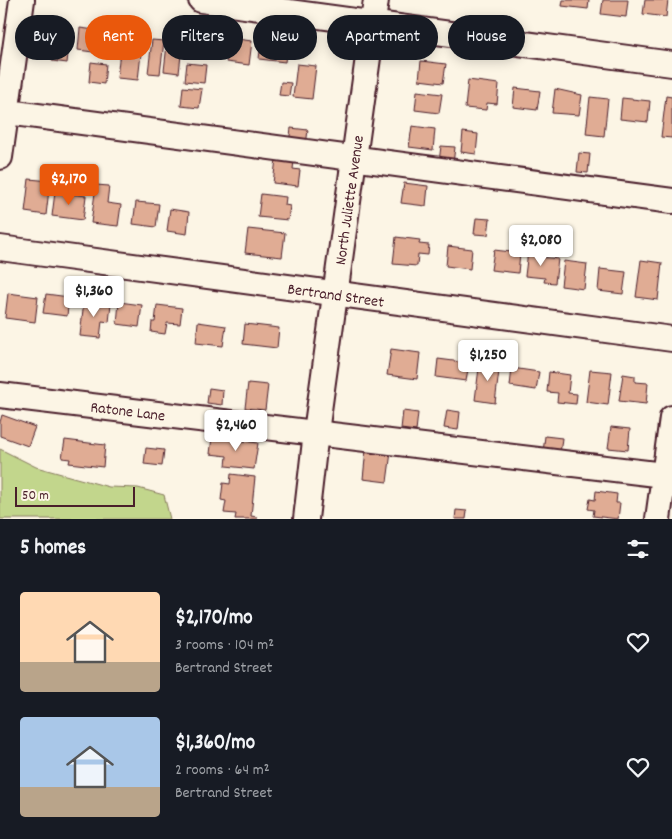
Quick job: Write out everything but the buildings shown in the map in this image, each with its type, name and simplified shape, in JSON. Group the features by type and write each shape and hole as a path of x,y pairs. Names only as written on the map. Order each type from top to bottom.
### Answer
{"street":[{"path":"0,158 3,111 22,0"},
{"path":"201,0 251,3 327,15"},
{"name":"North Juliette Avenue","path":"374,15 376,0"},
{"path":"438,32 672,64"},
{"name":"North Juliette Avenue","path":"306,519 316,432 368,60"},
{"path":"3,111 672,201"},
{"name":"Bertrand Street","path":"0,248 672,339"},
{"name":"Ratone Lane","path":"0,395 668,476"},
{"path":"658,519 668,476 672,418"}],"green space":[{"path":"0,449 36,467 109,487 138,488 164,495 170,519 0,519"}]}
